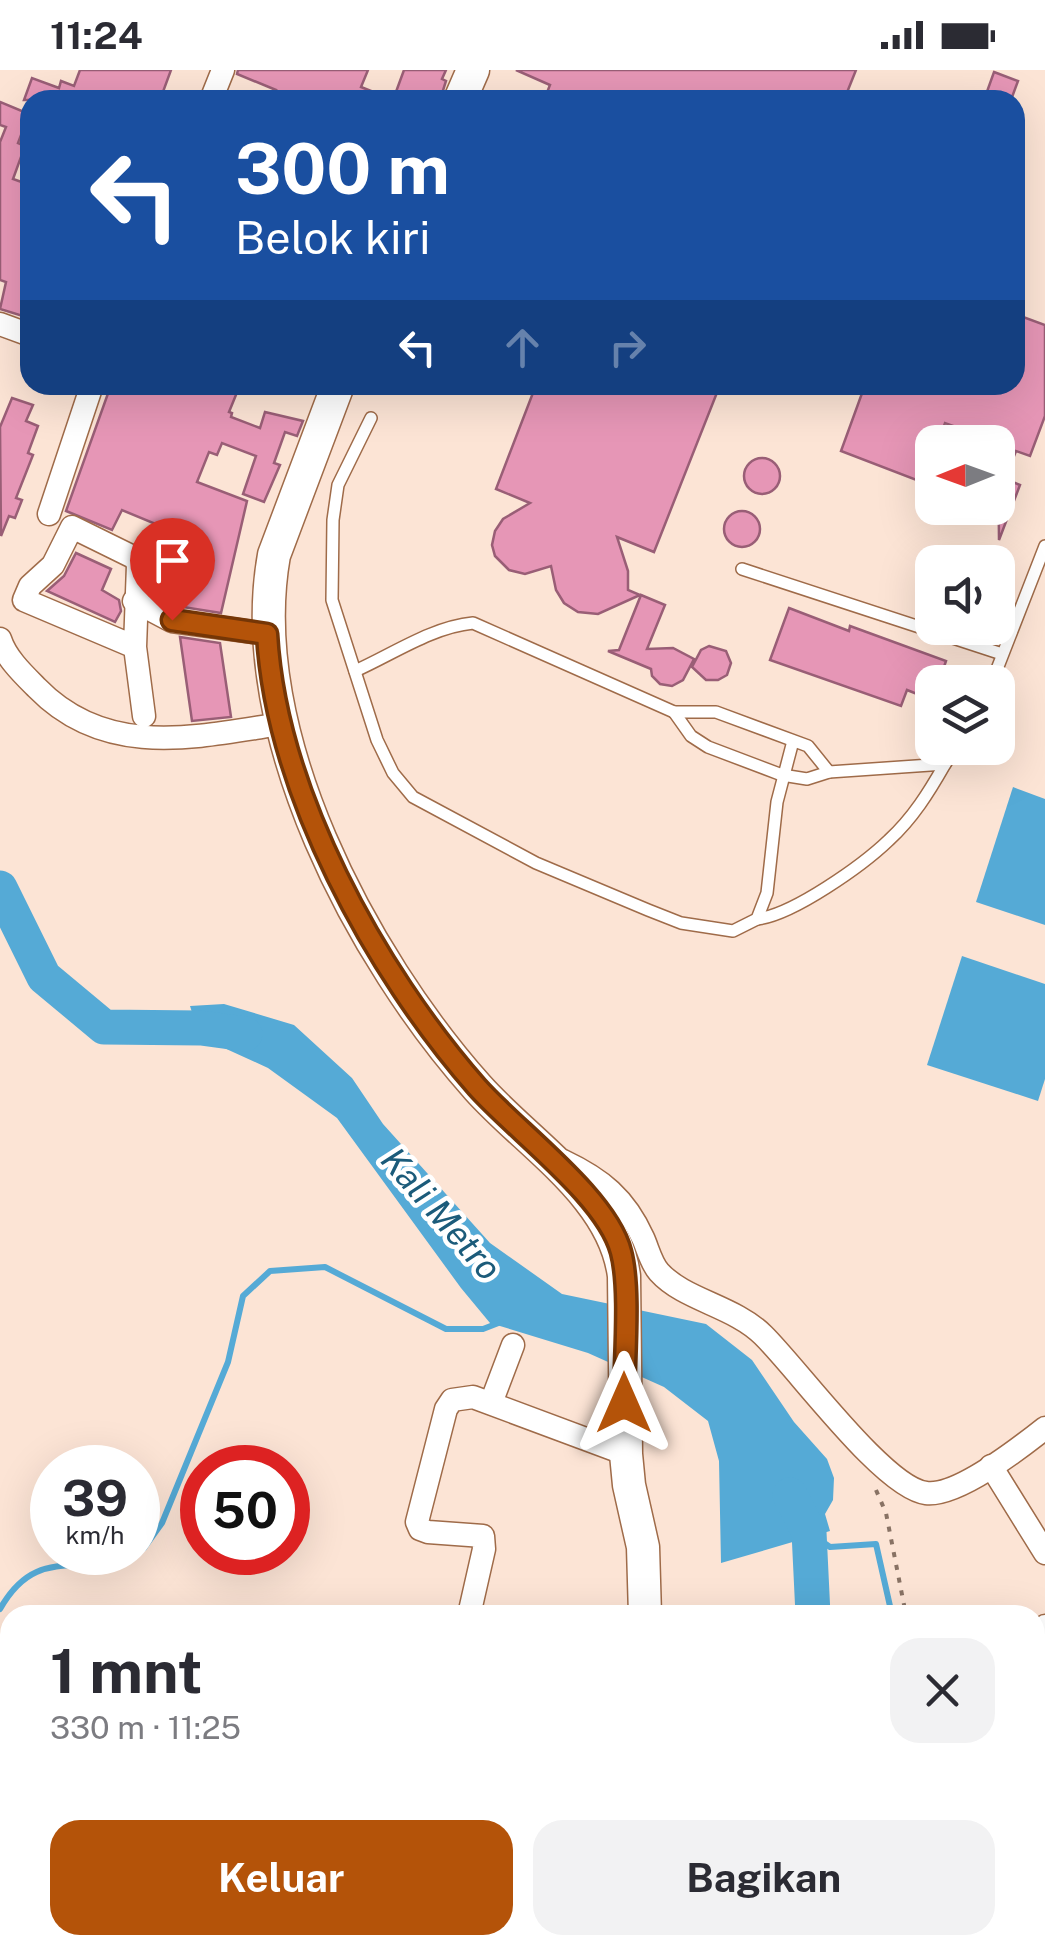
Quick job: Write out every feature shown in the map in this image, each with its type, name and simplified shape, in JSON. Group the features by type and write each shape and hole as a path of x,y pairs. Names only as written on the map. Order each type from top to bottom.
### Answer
{"main road":[{"path":"334,395 274,555 267,634 282,724 338,880 412,1003 478,1088 608,1222 621,1250 628,1485 643,1547 645,1605"}],"street":[{"path":"49,514 89,395"},
{"path":"144,716 134,638 138,565 135,558 72,527 53,565 30,586 24,600 134,638 172,620"},
{"path":"134,602 172,620 267,634"},
{"path":"0,639 13,661 50,702 113,733 131,738 178,738 282,724"},
{"path":"542,1151 597,1178 633,1218 658,1270 671,1282 720,1305 761,1333 884,1470 926,1494 954,1487 1045,1428"},
{"path":"490,1403 513,1345"},
{"path":"472,1605 483,1536 428,1532 420,1529 417,1516 448,1404 462,1397 490,1403 626,1454"},
{"path":"991,1466 1045,1552"}],"lane":[{"path":"371,418 338,485 332,520 332,600 377,740 392,773 412,797 536,864 681,923 733,931 797,907 888,841 924,800 944,765"},
{"path":"998,665 1045,546"},
{"path":"742,569 1002,654"},
{"path":"355,671 436,631 473,623 674,712 716,712 808,746 829,772"},
{"path":"674,712 691,736 708,747 782,775 807,779 829,772 930,765"},
{"path":"757,919 766,893 782,775 793,741"}],"path":[{"path":"872,1482 886,1513 904,1605"}],"water":[{"path":"1013,787 1045,799 1045,925 976,902"},
{"path":"962,956 1045,984 1045,1079 1038,1101 927,1065"},
{"path":"224,1004 294,1025 352,1078 383,1124 490,1243 562,1294 706,1324 752,1360 794,1422 827,1459 834,1478 833,1500 825,1514 830,1531 721,1563 719,1461 708,1421 664,1387 588,1353 490,1323 337,1118 268,1068 200,1037 190,1006"}],"building":[{"path":"80,70 171,70 164,90 28,90 32,78 59,88 61,81 74,86"},
{"path":"238,70 368,70 361,87 368,90 276,90 237,74"},
{"path":"404,70 446,70 443,90 397,90"},
{"path":"516,70 856,70 848,90 548,90 550,85"},
{"path":"994,72 1018,81 1015,90 988,90"},
{"path":"0,102 20,110 20,160 13,179 20,181 20,315 0,309 6,282 0,280 0,142 6,127 0,125"},
{"path":"1025,318 1045,325 1045,416 1030,456 1015,454 1015,425 915,425 915,479 841,451 861,395 1025,395"},
{"path":"107,395 236,395 229,412 231,417 260,428 265,412 303,421 297,436 285,432 274,463 280,465 264,502 243,494 256,456 222,443 217,455 209,452 197,482 247,501 221,613 183,607 189,581 156,574 163,527 122,510 112,530 66,511"},
{"path":"532,395 716,395 654,552 617,537 628,571 628,590 640,595 598,614 578,612 564,603 556,590 551,566 525,574 509,570 495,556 495,531 503,519 530,503 496,489"},
{"path":"12,398 33,405 26,421 38,426 28,453 33,455 16,498 22,500 15,518 9,516 1,536 0,427"},
{"path":"762,458 775,463 780,476 775,489 762,494 749,489 744,476 749,463"},
{"path":"742,511 755,516 760,529 755,542 742,547 729,542 724,529 729,516"},
{"path":"76,553 111,569 102,590 119,600 121,611 115,622 47,591 64,576"},
{"path":"641,595 665,605 647,649 673,648 694,659 683,680 672,686 660,684 651,669 608,651 619,650"},
{"path":"789,608 946,661 945,665 915,665 915,693 907,690 901,706 770,660"},
{"path":"180,637 220,643 231,717 192,721"},
{"path":"709,646 726,651 731,663 727,675 718,680 706,680 692,667 701,650"}],"waterway":[{"name":"Kali Metro","path":"0,888 44,977 104,1027 201,1028 245,1034"},
{"path":"160,1526 228,1362 243,1296 270,1271 325,1267 446,1329 483,1329 501,1322"},
{"name":"Kali Metro","path":"790,1495 809,1532 813,1605"},
{"path":"810,1533 830,1547 876,1544 890,1605"},
{"path":"3,1605 14,1588 31,1575"}],"route":[{"path":"172,620 267,634 282,724 338,880 412,1003 478,1088 608,1222 621,1250 624,1276 624,1403"}]}
